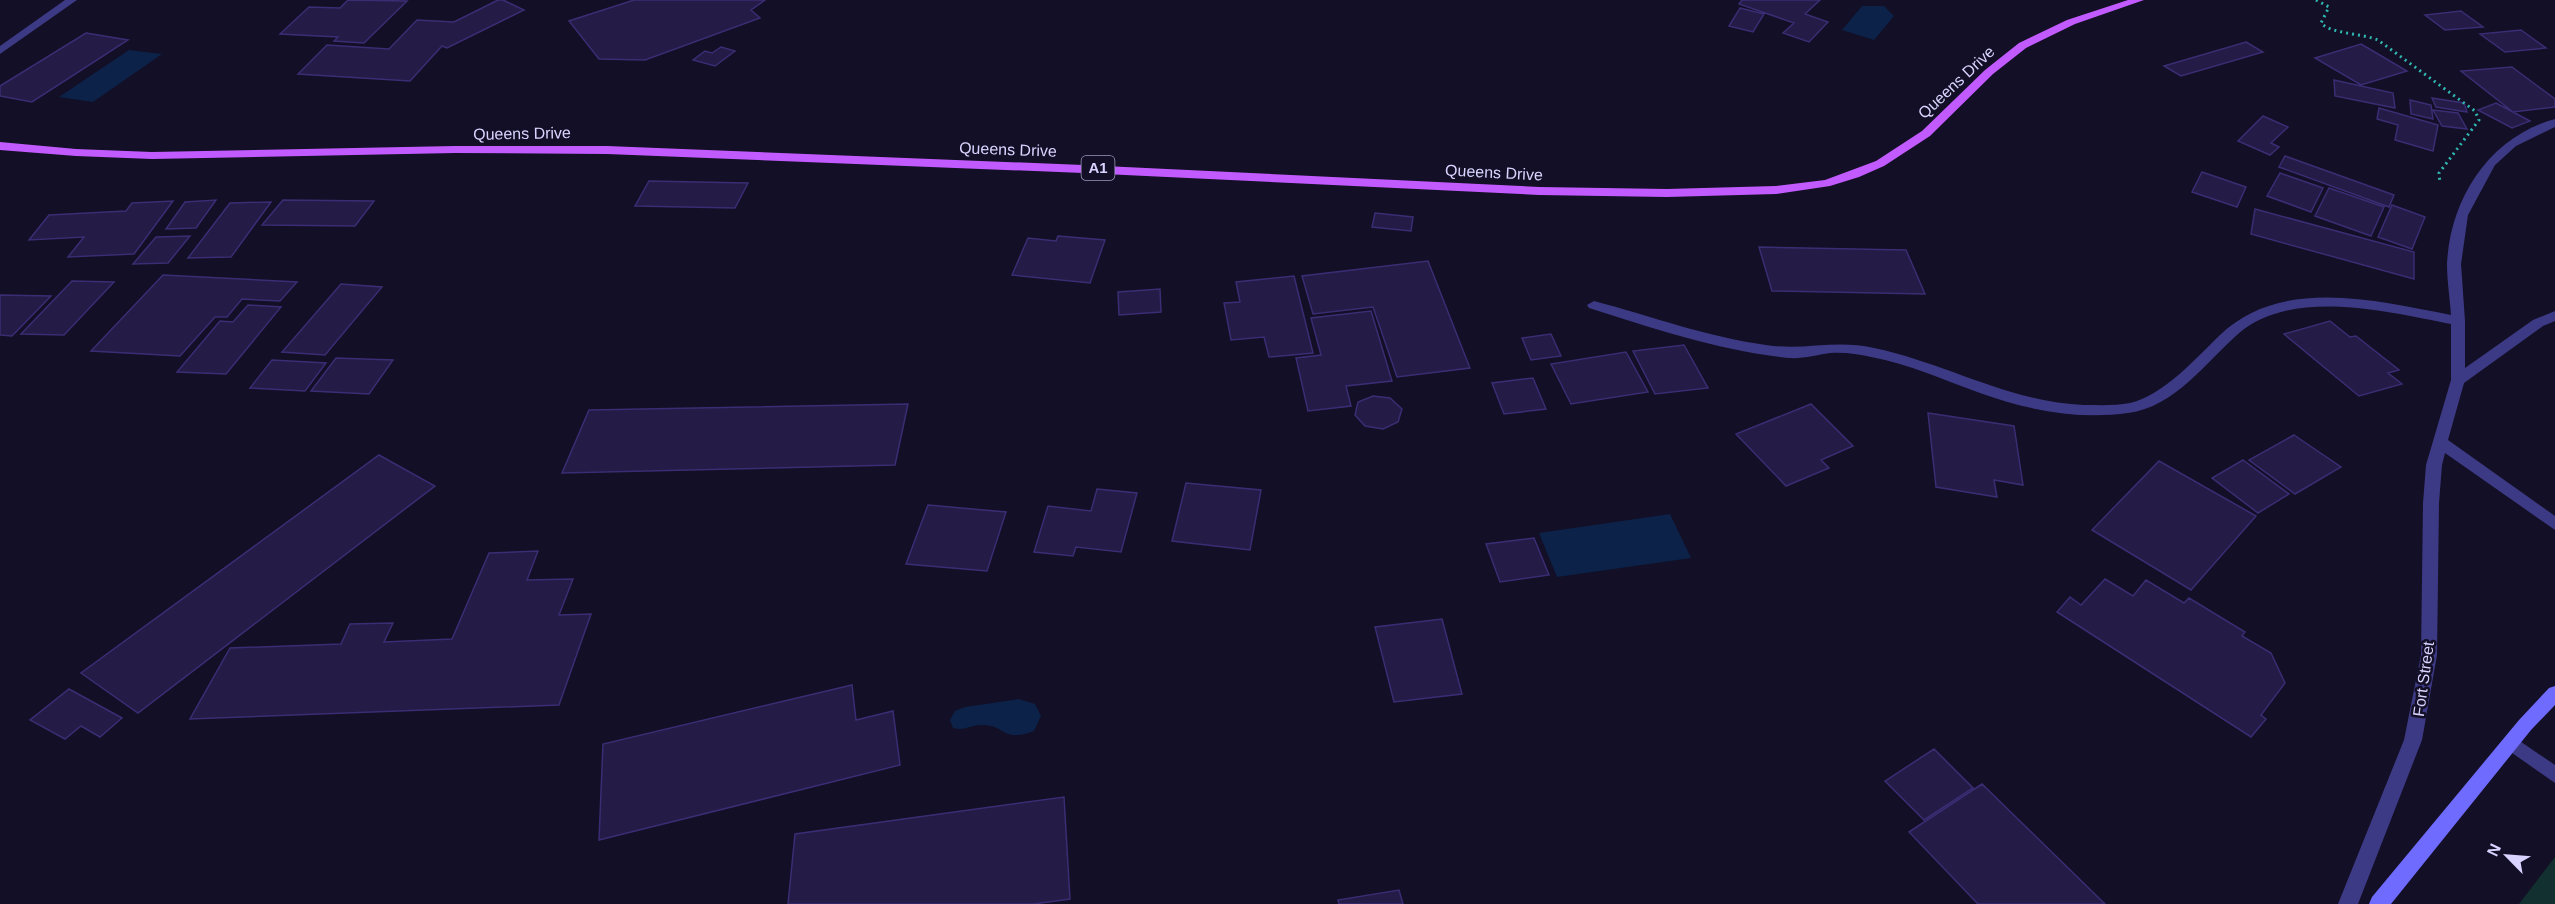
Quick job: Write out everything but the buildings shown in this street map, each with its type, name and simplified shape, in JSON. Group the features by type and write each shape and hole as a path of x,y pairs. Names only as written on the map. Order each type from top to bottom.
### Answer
{"main road":[{"name":"Queens Drive","path":"0,146 141,157 264,157 511,148 599,150 1079,167 1534,191 1678,193 1793,189 1843,179 1878,165 1935,126 1985,74 2013,52 2048,32 2139,0"},
{"path":"2379,904 2555,693"}],"street":[{"path":"0,51 72,0"},
{"name":"Fort Street","path":"2348,904 2414,740 2429,655 2431,503 2434,465 2439,441 2458,380 2458,321 2454,264 2462,215 2490,163 2512,143 2555,123"},
{"path":"1594,305 1722,343 1793,354 1838,348 1874,353 1932,368 1984,390 2015,399 2079,410 2133,408 2166,392 2192,375 2236,328 2262,313 2296,305 2321,302 2357,304 2458,321"},
{"path":"2458,380 2538,323 2555,316"},
{"path":"2439,441 2555,524"},
{"path":"2511,743 2555,775"}],"path":[{"path":"2316,0 2329,7 2320,23 2324,28 2364,34 2378,40 2475,111 2479,120 2439,173 2440,183 2466,208"}],"green space":[{"path":"2555,857 2555,904 2519,904"}],"water":[{"path":"1862,6 1884,6 1894,16 1874,40 1842,30"},
{"path":"129,50 162,54 93,102 59,97"},
{"path":"1670,514 1691,558 1557,577 1539,533"},
{"path":"1019,699 1035,704 1041,716 1034,731 1016,735 990,726 978,725 957,729 953,728 950,720 955,711 965,707"}]}
